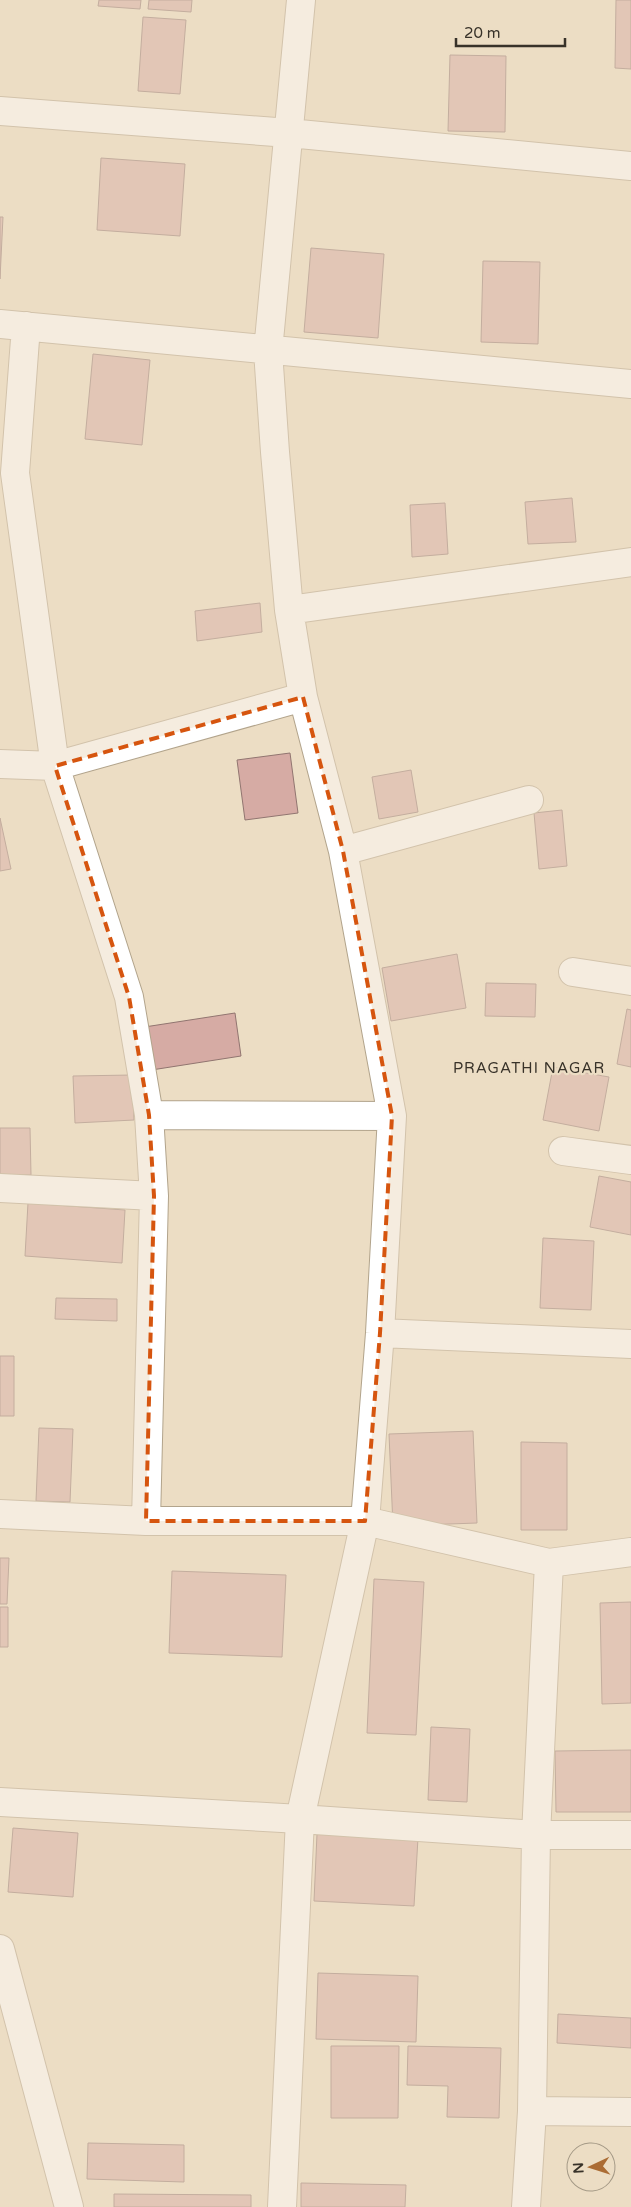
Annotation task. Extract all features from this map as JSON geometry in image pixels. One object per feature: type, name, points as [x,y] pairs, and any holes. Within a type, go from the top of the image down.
[{"type":"street","points":[[282,2207],[300,1818],[365,1521],[380,1333],[392,1116],[343,851],[303,697],[289,610],[268,351],[301,0]]},
{"type":"street","points":[[0,112],[289,133],[631,166]]},
{"type":"street","points":[[146,1521],[154,1196],[149,1115],[129,998],[55,766],[15,473],[13,325],[268,351],[631,384]]},
{"type":"street","points":[[289,610],[631,562]]},
{"type":"street","points":[[0,764],[55,766],[303,697]]},
{"type":"street","points":[[343,851],[529,800]]},
{"type":"street","points":[[573,972],[631,980]]},
{"type":"street","points":[[149,1115],[392,1116]]},
{"type":"street","points":[[563,1151],[631,1160]]},
{"type":"street","points":[[0,1188],[154,1196]]},
{"type":"street","points":[[380,1333],[631,1344]]},
{"type":"street","points":[[0,1514],[146,1521],[365,1521],[549,1563],[631,1552]]},
{"type":"street","points":[[526,2207],[532,2111],[536,1835],[549,1563]]},
{"type":"street","points":[[0,1802],[300,1818],[536,1835],[631,1835]]},
{"type":"street","points":[[0,1949],[69,2207]]},
{"type":"street","points":[[532,2111],[631,2112]]},
{"type":"highlighted area","points":[[303,697],[343,851],[392,1116],[380,1333],[365,1521],[146,1521],[154,1196],[149,1115],[129,997],[55,766]]},
{"type":"building","points":[[99,0],[141,0],[140,9],[98,6]]},
{"type":"building","points":[[149,0],[192,0],[191,12],[148,9]]},
{"type":"building","points":[[616,0],[631,0],[631,69],[615,68]]},
{"type":"building","points":[[143,17],[186,20],[180,94],[138,91]]},
{"type":"building","points":[[450,55],[506,56],[505,132],[448,131]]},
{"type":"building","points":[[101,158],[185,164],[180,236],[97,230]]},
{"type":"building","points":[[0,217],[3,217],[0,279]]},
{"type":"building","points":[[311,248],[384,254],[378,338],[304,332]]},
{"type":"building","points":[[483,261],[540,262],[538,344],[481,342]]},
{"type":"building","points":[[93,354],[150,360],[142,445],[85,439]]},
{"type":"building","points":[[572,498],[576,542],[528,544],[525,502]]},
{"type":"building","points":[[445,503],[448,554],[412,557],[410,505]]},
{"type":"building","points":[[260,603],[262,632],[197,641],[195,611]]},
{"type":"building","points":[[290,753],[298,813],[245,820],[237,760]]},
{"type":"building","points":[[411,770],[418,812],[379,819],[372,777]]},
{"type":"building","points":[[562,810],[567,866],[539,869],[534,813]]},
{"type":"building","points":[[0,818],[11,869],[0,871]]},
{"type":"building","points":[[457,954],[466,1008],[391,1021],[382,968]]},
{"type":"building","points":[[486,983],[536,984],[535,1017],[485,1016]]},
{"type":"building","points":[[627,1009],[631,1010],[631,1067],[617,1064]]},
{"type":"building","points":[[235,1013],[241,1056],[145,1071],[138,1028]]},
{"type":"building","points":[[553,1067],[609,1077],[599,1131],[543,1120]]},
{"type":"building","points":[[132,1075],[134,1120],[75,1123],[73,1076]]},
{"type":"building","points":[[0,1128],[30,1128],[31,1175],[0,1175]]},
{"type":"building","points":[[599,1176],[631,1182],[631,1235],[590,1227]]},
{"type":"building","points":[[28,1203],[125,1210],[122,1263],[25,1256]]},
{"type":"building","points":[[543,1238],[594,1241],[591,1310],[540,1308]]},
{"type":"building","points":[[56,1298],[117,1299],[117,1321],[55,1319]]},
{"type":"building","points":[[0,1356],[14,1356],[14,1416],[0,1416]]},
{"type":"building","points":[[39,1428],[73,1429],[70,1502],[36,1501]]},
{"type":"building","points":[[473,1431],[477,1523],[393,1526],[389,1434]]},
{"type":"building","points":[[521,1442],[567,1443],[567,1530],[521,1530]]},
{"type":"building","points":[[0,1558],[9,1558],[7,1604],[0,1604]]},
{"type":"building","points":[[172,1571],[286,1575],[282,1657],[169,1653]]},
{"type":"building","points":[[374,1579],[424,1582],[416,1735],[367,1733]]},
{"type":"building","points":[[631,1602],[631,1703],[602,1704],[600,1603]]},
{"type":"building","points":[[0,1607],[8,1607],[8,1647],[0,1647]]},
{"type":"building","points":[[431,1727],[470,1729],[467,1802],[428,1800]]},
{"type":"building","points":[[631,1750],[631,1812],[556,1812],[555,1751]]},
{"type":"building","points":[[13,1828],[78,1833],[73,1897],[8,1892]]},
{"type":"building","points":[[317,1834],[418,1838],[414,1906],[314,1901]]},
{"type":"building","points":[[318,1973],[418,1976],[416,2042],[316,2039]]},
{"type":"building","points":[[558,2014],[631,2018],[631,2048],[557,2043]]},
{"type":"building","points":[[331,2046],[399,2046],[398,2118],[331,2118]]},
{"type":"building","points":[[408,2046],[501,2048],[499,2118],[447,2117],[448,2086],[407,2085]]},
{"type":"building","points":[[88,2143],[184,2145],[184,2182],[87,2179]]},
{"type":"building","points":[[301,2183],[406,2185],[405,2207],[301,2207]]},
{"type":"building","points":[[114,2194],[251,2195],[251,2207],[114,2207]]},
{"type":"district","name":"PRAGATHI NAGAR","points":[[529,1068]]}]
